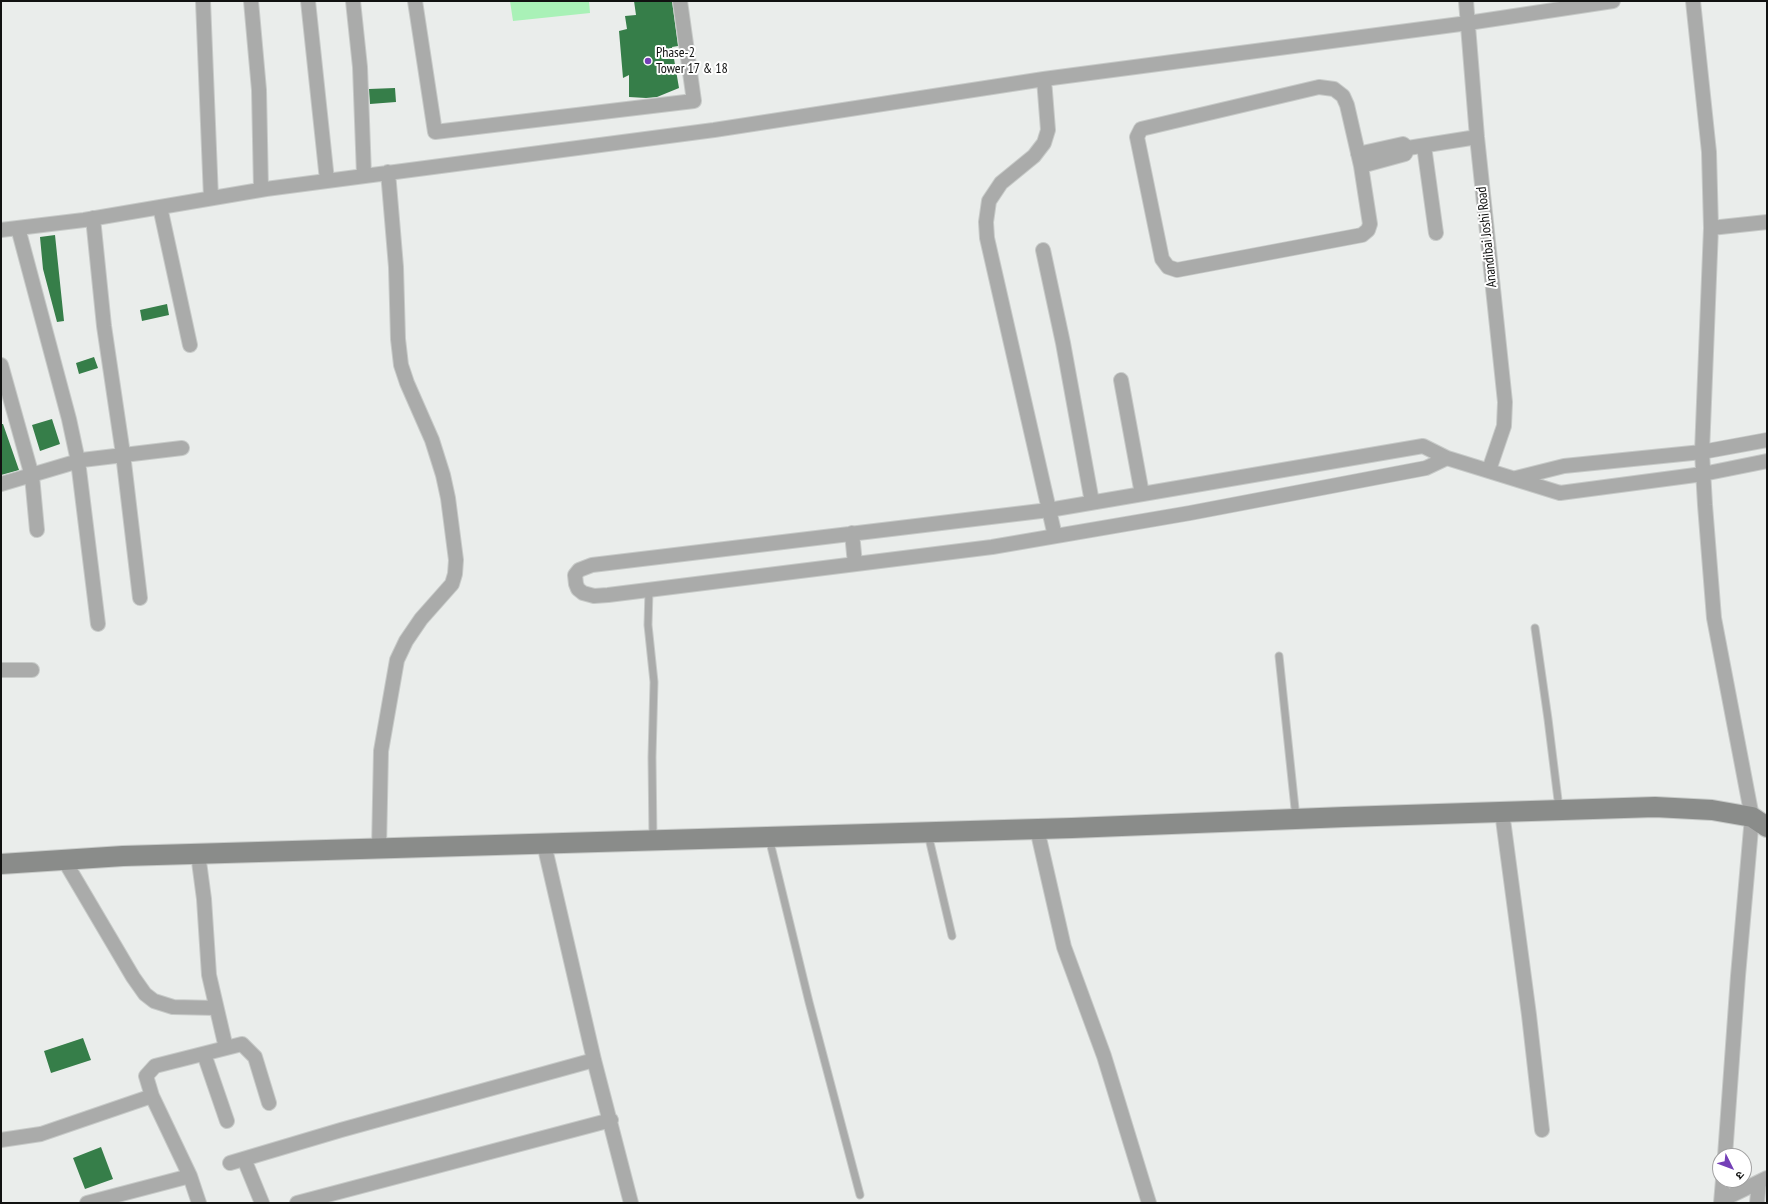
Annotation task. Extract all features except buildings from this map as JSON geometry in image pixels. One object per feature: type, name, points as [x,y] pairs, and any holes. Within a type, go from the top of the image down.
[{"type":"street","points":[[203,1],[211,198]]},
{"type":"street","points":[[251,1],[259,90],[262,190]]},
{"type":"street","points":[[308,1],[327,180]]},
{"type":"street","points":[[354,1],[360,67],[364,175]]},
{"type":"street","points":[[415,1],[435,132],[694,101],[680,1]]},
{"type":"street","name":"Anandibai Joshi Road","points":[[1466,1],[1477,137],[1506,402],[1504,426],[1489,470]]},
{"type":"street","points":[[1,230],[93,218],[327,180],[714,130],[1044,78],[1468,22],[1613,1]]},
{"type":"street","points":[[1693,1],[1709,152],[1711,228],[1702,452],[1714,618],[1760,822],[1738,976],[1726,1148]]},
{"type":"street","points":[[1044,78],[1048,130],[1044,143],[1034,156],[1001,183],[989,201],[986,222],[987,238],[1055,536]]},
{"type":"street","points":[[1319,87],[1334,89],[1343,96],[1347,105],[1360,160],[1370,224],[1368,230],[1362,235],[1177,270],[1168,267],[1162,258],[1137,137],[1141,129],[1319,87]]},
{"type":"street","points":[[1360,160],[1405,149],[1477,137]]},
{"type":"street","points":[[1424,146],[1436,233]]},
{"type":"street","points":[[379,849],[381,751],[397,660],[406,641],[422,619],[452,584],[455,574],[456,560],[448,498],[443,475],[432,440],[407,383],[402,365],[398,339],[396,267],[388,172]]},
{"type":"street","points":[[160,207],[190,344]]},
{"type":"street","points":[[93,218],[104,326],[123,454],[140,598]]},
{"type":"street","points":[[1711,228],[1767,222]]},
{"type":"street","points":[[18,228],[40,318],[69,420],[78,461],[98,624]]},
{"type":"street","points":[[1044,250],[1063,343],[1092,502]]},
{"type":"street","points":[[1,365],[32,476],[37,530]]},
{"type":"street","points":[[1121,380],[1142,494]]},
{"type":"street","points":[[1516,478],[1564,466],[1702,452],[1767,440]]},
{"type":"street","points":[[1447,458],[1426,468],[1190,513],[992,547],[594,596],[583,593],[578,589],[576,575],[579,570],[592,565],[1049,510],[1423,446],[1447,458],[1516,478],[1560,493],[1703,474],[1767,461]]},
{"type":"street","points":[[1,484],[32,476],[78,461],[123,454],[182,448]]},
{"type":"street","points":[[852,533],[855,564]]},
{"type":"street","points":[[1,670],[32,670]]},
{"type":"street","points":[[1,864],[124,856],[1037,829],[1655,807],[1712,810],[1760,822]]},
{"type":"street","points":[[1502,812],[1529,1015],[1542,1130]]},
{"type":"street","points":[[1037,829],[1064,948],[1104,1056],[1148,1203]]},
{"type":"street","points":[[544,844],[594,1060],[611,1120],[631,1203]]},
{"type":"street","points":[[198,854],[204,899],[209,975],[226,1048]]},
{"type":"street","points":[[64,860],[133,977],[145,994],[154,1001],[173,1007],[216,1008]]},
{"type":"street","points":[[199,1203],[190,1176],[152,1096],[146,1076],[155,1066],[242,1044],[249,1049],[255,1057],[269,1103]]},
{"type":"street","points":[[204,1054],[227,1121]]},
{"type":"street","points":[[230,1163],[341,1130],[594,1060]]},
{"type":"street","points":[[1,1140],[41,1134],[152,1096]]},
{"type":"street","points":[[297,1203],[611,1120]]},
{"type":"street","points":[[244,1159],[262,1203]]},
{"type":"street","points":[[87,1203],[190,1176]]},
{"type":"street","points":[[1721,1201],[1763,1180]]},
{"type":"street","points":[[1757,1203],[1763,1180]]},
{"type":"street","points":[[1721,1201],[1722,1188]]},
{"type":"lane","points":[[649,590],[648,625],[654,682],[652,758],[653,840]]},
{"type":"lane","points":[[1535,628],[1559,810]]},
{"type":"lane","points":[[1279,656],[1296,819]]},
{"type":"lane","points":[[928,832],[952,936]]},
{"type":"lane","points":[[768,836],[809,1002],[860,1195]]},
{"type":"green space","points":[[510,1],[589,1],[590,13],[513,21]]},
{"type":"place","name":"Phase-2 Tower 17 & 18","points":[[648,61]]}]
